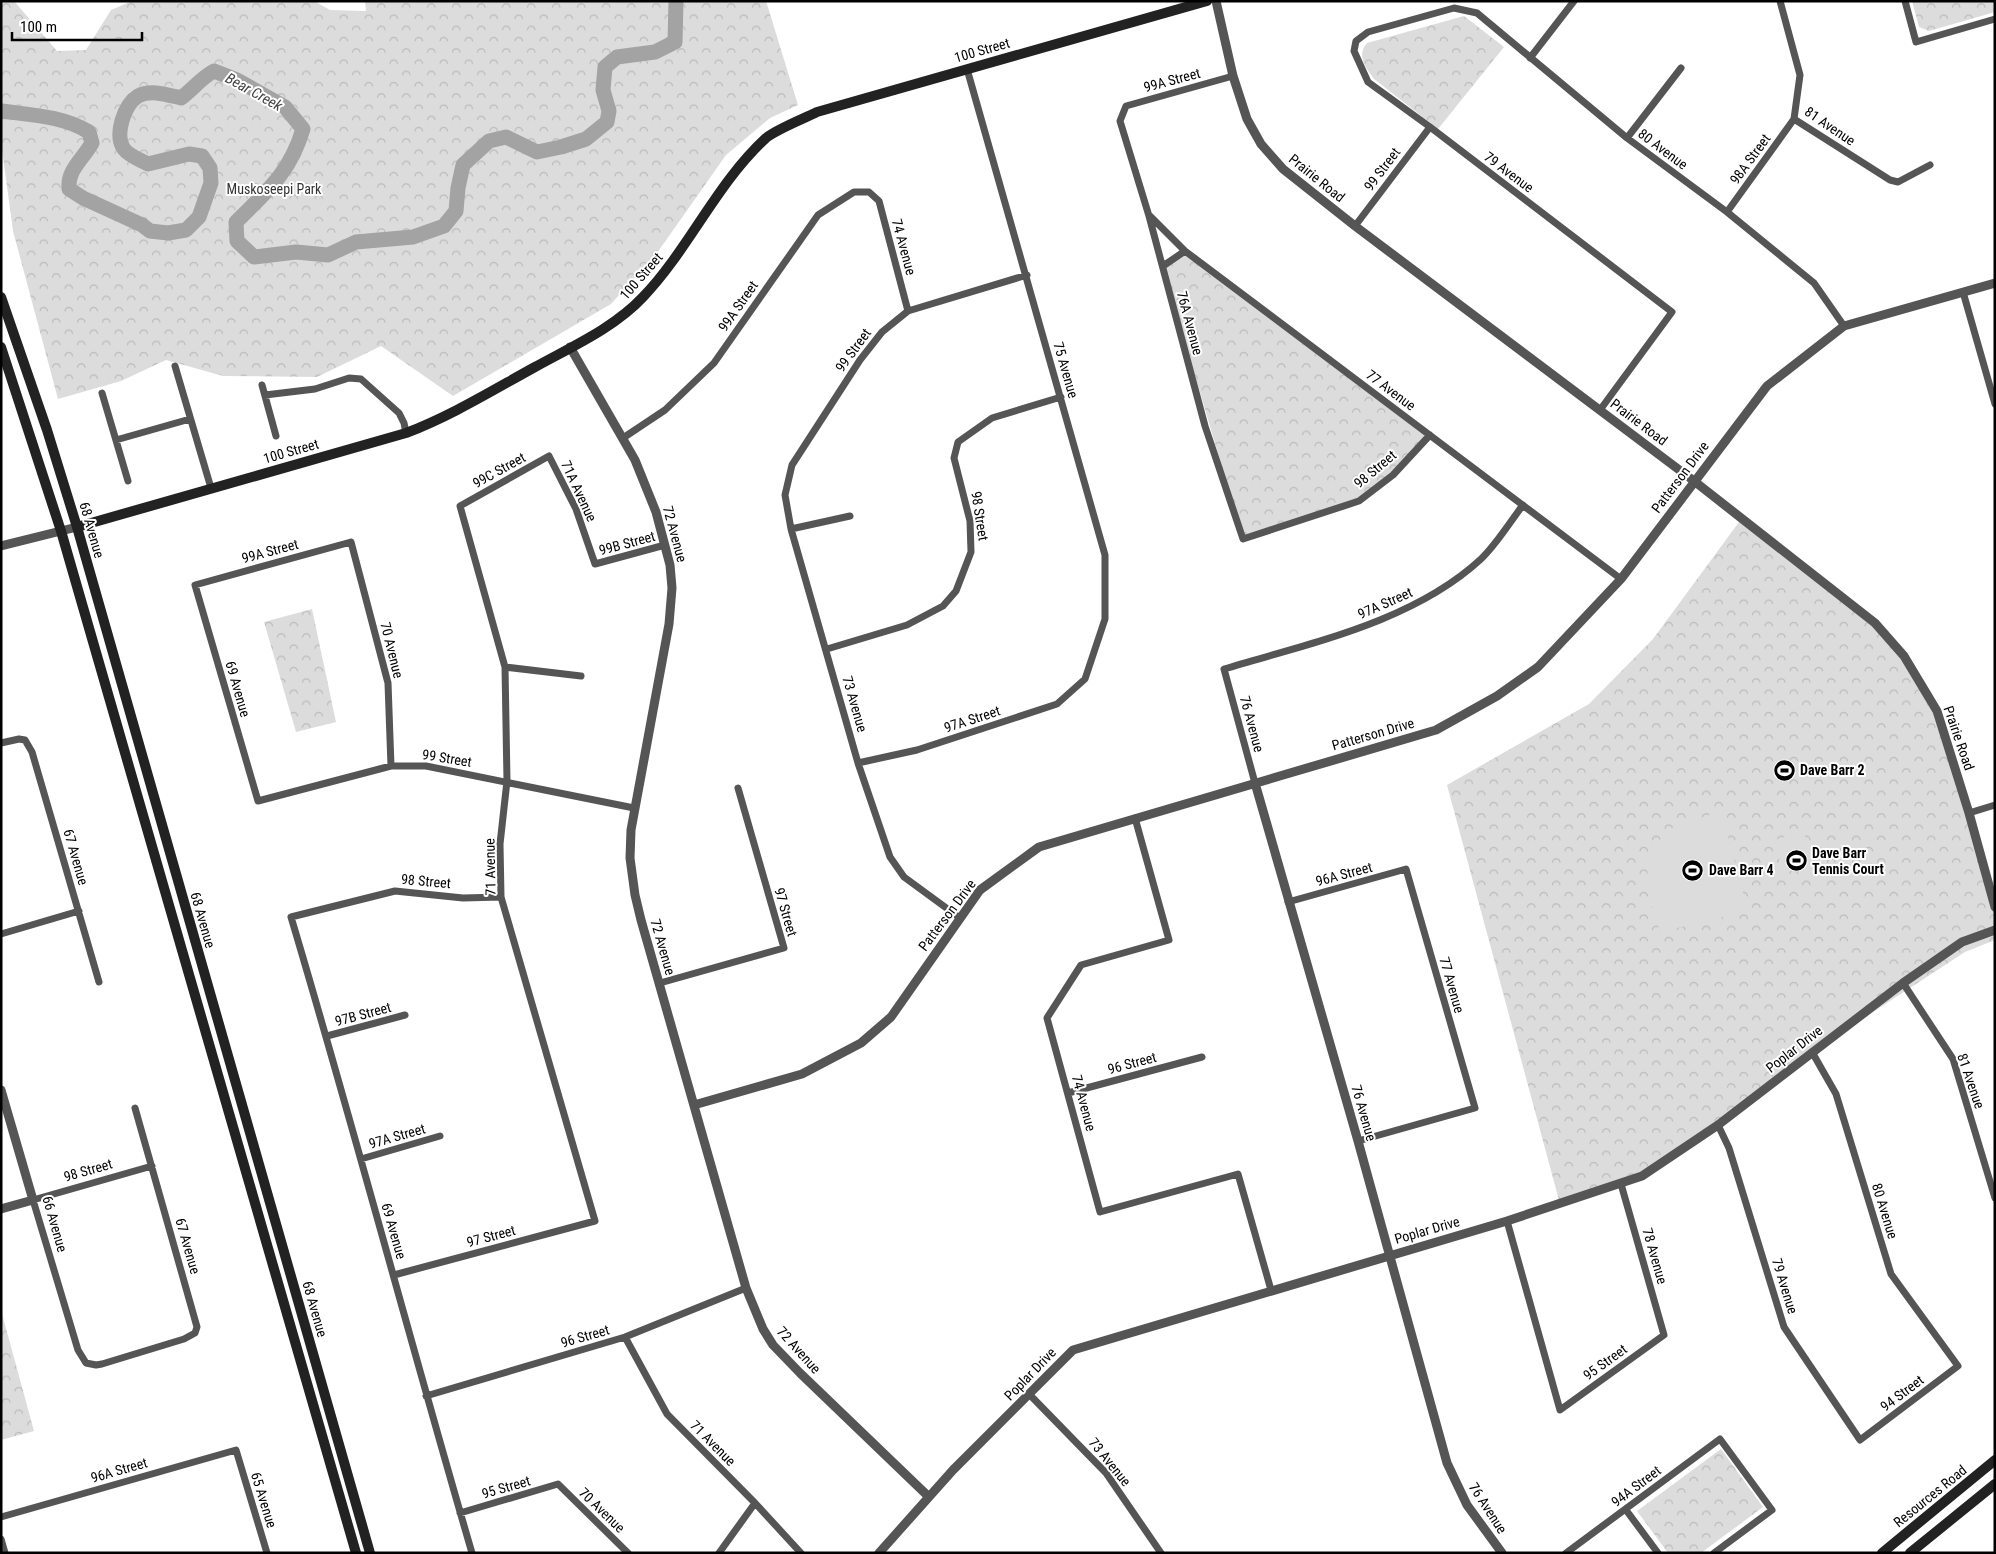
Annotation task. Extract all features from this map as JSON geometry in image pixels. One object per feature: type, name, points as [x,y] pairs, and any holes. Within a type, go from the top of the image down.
[{"type":"main road","name":"100 Street","points":[[76,527],[406,433],[441,419],[570,347],[610,324],[630,310],[642,298],[667,268],[730,177],[767,137],[817,112],[1207,1]]},
{"type":"main road","name":"68 Avenue","points":[[1,297],[47,430],[76,527],[370,1553]]},
{"type":"main road","name":"68 Avenue","points":[[1,348],[62,531],[356,1553]]},
{"type":"main road","name":"Resources Road","points":[[1882,1553],[1995,1460]]},
{"type":"main road","points":[[1910,1553],[1995,1484]]},
{"type":"street","name":"Prairie Road","points":[[1216,1],[1233,76],[1246,119],[1261,144],[1283,169],[1355,226],[1694,481],[1875,624],[1904,656],[1937,711],[1969,813],[1995,907]]},
{"type":"street","points":[[1530,58],[1574,1]]},
{"type":"street","name":"81 Avenue","points":[[1780,1],[1800,75],[1794,119],[1890,180],[1898,182],[1930,165]]},
{"type":"street","points":[[1905,1],[1916,42],[1995,19]]},
{"type":"street","name":"80 Avenue","points":[[1454,8],[1476,13],[1627,138],[1727,212],[1814,283],[1844,326]]},
{"type":"street","name":"79 Avenue","points":[[1454,8],[1368,32],[1356,41],[1354,51],[1368,82],[1430,127],[1672,312],[1600,410]]},
{"type":"street","name":"75 Avenue","points":[[967,68],[1105,555],[1105,618],[1085,679]]},
{"type":"street","points":[[1627,138],[1681,68]]},
{"type":"street","name":"99A Street","points":[[1123,113],[1126,106],[1233,76]]},
{"type":"street","name":"76A Avenue","points":[[1123,113],[1120,121],[1150,216],[1204,426],[1243,539]]},
{"type":"street","name":"98A Street","points":[[1727,212],[1794,119]]},
{"type":"street","name":"99 Street","points":[[1355,226],[1430,127]]},
{"type":"street","name":"99A Street","points":[[623,438],[664,410],[714,363],[818,215],[854,192],[869,192]]},
{"type":"street","name":"74 Avenue","points":[[869,192],[879,201],[908,311]]},
{"type":"street","name":"77 Avenue","points":[[1150,216],[1185,251],[1621,579]]},
{"type":"street","points":[[1163,266],[1185,251]]},
{"type":"street","name":"99 Street","points":[[792,465],[860,360],[882,332],[908,311],[1027,275]]},
{"type":"street","name":"Patterson Drive","points":[[694,1105],[802,1074],[861,1043],[891,1017],[980,890],[1038,847],[1436,730],[1498,696],[1538,667],[1621,579],[1766,386],[1844,326],[1995,283]]},
{"type":"street","points":[[1963,292],[1995,404]]},
{"type":"street","name":"72 Avenue","points":[[570,347],[623,438],[644,482],[656,512],[670,565],[672,608],[634,808],[630,858],[641,920],[746,1288],[763,1329],[773,1345],[929,1497]]},
{"type":"street","points":[[175,366],[211,488]]},
{"type":"street","points":[[265,396],[315,389],[349,378],[361,379],[399,413],[406,433]]},
{"type":"street","points":[[262,385],[276,436]]},
{"type":"street","points":[[102,393],[128,481]]},
{"type":"street","name":"98 Street","points":[[827,649],[908,625],[944,606],[956,591],[971,552],[970,521],[954,458],[958,442],[992,418],[1061,397]]},
{"type":"street","points":[[116,440],[190,419]]},
{"type":"street","name":"98 Street","points":[[1243,539],[1358,501],[1392,475],[1430,435]]},
{"type":"street","name":"99C Street","points":[[460,506],[549,456]]},
{"type":"street","name":"71A Avenue","points":[[549,456],[576,508],[595,564]]},
{"type":"street","name":"73 Avenue","points":[[792,465],[785,495],[792,528],[858,763],[890,858],[904,877],[960,918]]},
{"type":"street","name":"97A Street","points":[[1224,669],[1367,626],[1435,594],[1481,559],[1523,505]]},
{"type":"street","name":"71 Avenue","points":[[460,506],[506,668],[507,781],[500,844],[502,897],[595,1221]]},
{"type":"street","points":[[792,528],[850,516]]},
{"type":"street","name":"100 Street","points":[[1,546],[76,527]]},
{"type":"street","name":"99A Street","points":[[195,585],[351,542]]},
{"type":"street","name":"70 Avenue","points":[[351,542],[388,683],[391,766]]},
{"type":"street","name":"99B Street","points":[[595,564],[665,545]]},
{"type":"street","name":"69 Avenue","points":[[195,585],[258,801]]},
{"type":"street","points":[[506,668],[581,676]]},
{"type":"street","name":"76 Avenue","points":[[1224,669],[1447,1463],[1467,1506],[1502,1553]]},
{"type":"street","name":"97A Street","points":[[858,763],[917,750],[1057,704],[1085,679]]},
{"type":"street","name":"67 Avenue","points":[[1,743],[20,739],[25,740],[32,752],[99,982]]},
{"type":"street","name":"99 Street","points":[[258,801],[391,766],[426,766],[634,808]]},
{"type":"street","name":"97 Street","points":[[660,982],[784,948],[738,788]]},
{"type":"street","points":[[1969,813],[1995,805]]},
{"type":"street","name":"74 Avenue","points":[[1135,818],[1169,940],[1081,965],[1047,1018],[1100,1212],[1238,1174],[1271,1290]]},
{"type":"street","name":"77 Avenue","points":[[1358,1141],[1475,1108],[1406,870]]},
{"type":"street","name":"96A Street","points":[[1288,902],[1406,870]]},
{"type":"street","name":"98 Street","points":[[291,917],[395,891],[463,898],[502,897]]},
{"type":"street","points":[[1,934],[79,911]]},
{"type":"street","name":"69 Avenue","points":[[291,917],[327,1036],[426,1396],[472,1553]]},
{"type":"street","name":"Poplar Drive","points":[[879,1553],[953,1470],[1073,1350],[1506,1222],[1642,1176],[1718,1125],[1903,983],[1962,942],[1995,930]]},
{"type":"street","name":"81 Avenue","points":[[1903,983],[1952,1059],[1995,1198]]},
{"type":"street","name":"97B Street","points":[[327,1036],[405,1015]]},
{"type":"street","name":"80 Avenue","points":[[1812,1052],[1836,1094],[1892,1274],[1958,1366]]},
{"type":"street","name":"96 Street","points":[[1068,1093],[1202,1057]]},
{"type":"street","name":"66 Avenue","points":[[1,1090],[78,1350],[86,1363]]},
{"type":"street","name":"67 Avenue","points":[[86,1363],[102,1364],[184,1339],[195,1333],[196,1320],[135,1108]]},
{"type":"street","name":"79 Avenue","points":[[1718,1125],[1729,1148],[1784,1327],[1860,1440]]},
{"type":"street","name":"97A Street","points":[[361,1159],[440,1136]]},
{"type":"street","name":"98 Street","points":[[1,1209],[152,1166]]},
{"type":"street","name":"78 Avenue","points":[[1621,1184],[1664,1335]]},
{"type":"street","name":"97 Street","points":[[394,1276],[595,1221]]},
{"type":"street","name":"95 Street","points":[[1506,1222],[1560,1410],[1664,1335]]},
{"type":"street","name":"96 Street","points":[[426,1396],[625,1337],[746,1288]]},
{"type":"street","name":"71 Avenue","points":[[625,1337],[667,1414],[755,1503],[801,1553]]},
{"type":"street","name":"94 Street","points":[[1860,1440],[1958,1366]]},
{"type":"street","name":"73 Avenue","points":[[1030,1395],[1106,1473],[1161,1553]]},
{"type":"street","name":"94A Street","points":[[1566,1553],[1720,1439],[1772,1510],[1714,1553]]},
{"type":"street","name":"96A Street","points":[[4,1516],[236,1450],[237,1454]]},
{"type":"street","name":"65 Avenue","points":[[237,1454],[267,1553]]},
{"type":"street","name":"70 Avenue","points":[[558,1484],[628,1553]]},
{"type":"street","name":"95 Street","points":[[460,1513],[558,1484]]},
{"type":"street","points":[[719,1553],[755,1503]]},
{"type":"street","points":[[1626,1510],[1658,1553]]},
{"type":"street","points":[[1,1539],[5,1553]]},
{"type":"green space","name":"Muskoseepi Park","points":[[1,1],[14,1],[57,51],[86,50],[111,10],[132,1],[314,1],[330,10],[366,11],[365,1],[766,1],[798,105],[770,118],[726,155],[657,253],[611,304],[453,396],[381,346],[317,377],[223,376],[166,360],[121,381],[58,399],[13,231],[1,142]]},
{"type":"green space","points":[[1912,1],[1995,1],[1995,12],[1929,31],[1919,27]]},
{"type":"green space","points":[[1464,16],[1504,47],[1438,129],[1374,79],[1363,62],[1362,53],[1367,43]]},
{"type":"green space","points":[[1185,251],[1430,435],[1393,475],[1359,501],[1243,539],[1163,266]]},
{"type":"green space","points":[[1742,518],[1877,625],[1910,668],[1951,741],[1973,816],[1995,904],[1995,940],[1965,952],[1812,1052],[1642,1176],[1560,1204],[1447,785],[1589,704],[1653,639]]},
{"type":"green space","points":[[312,609],[336,722],[296,732],[264,622]]},
{"type":"green space","name":"Dave Barr 4","points":[[1721,811],[1747,907],[1744,912],[1660,932],[1646,886],[1650,853],[1667,830]]},
{"type":"green space","name":"Dave Barr Tennis Court","points":[[1804,832],[1807,846],[1778,854],[1774,840]]},
{"type":"green space","name":"Dave Barr Tennis Court","points":[[1809,850],[1813,864],[1783,872],[1779,858]]},
{"type":"green space","points":[[1,1310],[34,1431],[1,1440]]},
{"type":"green space","points":[[1721,1449],[1763,1507],[1701,1553],[1668,1553],[1637,1511]]},
{"type":"waterway","name":"Bear Creek","points":[[1,111],[58,119],[89,132],[92,143],[73,170],[70,176],[69,189],[83,198],[142,225],[150,231],[168,233],[186,230],[199,217],[211,183],[210,168],[202,156],[189,154],[148,164],[132,156],[124,149],[120,136],[120,128],[128,106],[138,96],[148,93],[160,93],[181,98],[214,71],[237,80],[285,107],[303,129],[298,144],[284,170],[267,191],[236,222],[237,241],[254,257],[296,252],[328,255],[356,242],[413,237],[444,226],[456,211],[463,165],[489,141],[506,137],[537,152],[586,139],[607,122],[609,111],[603,90],[605,67],[617,57],[655,52],[675,42],[676,1]]},
{"type":"place","name":"Dave Barr 2","points":[[1784,770]]},
{"type":"place","name":"Dave Barr Tennis Court","points":[[1796,861]]},
{"type":"place","name":"Dave Barr 4","points":[[1693,870]]}]
